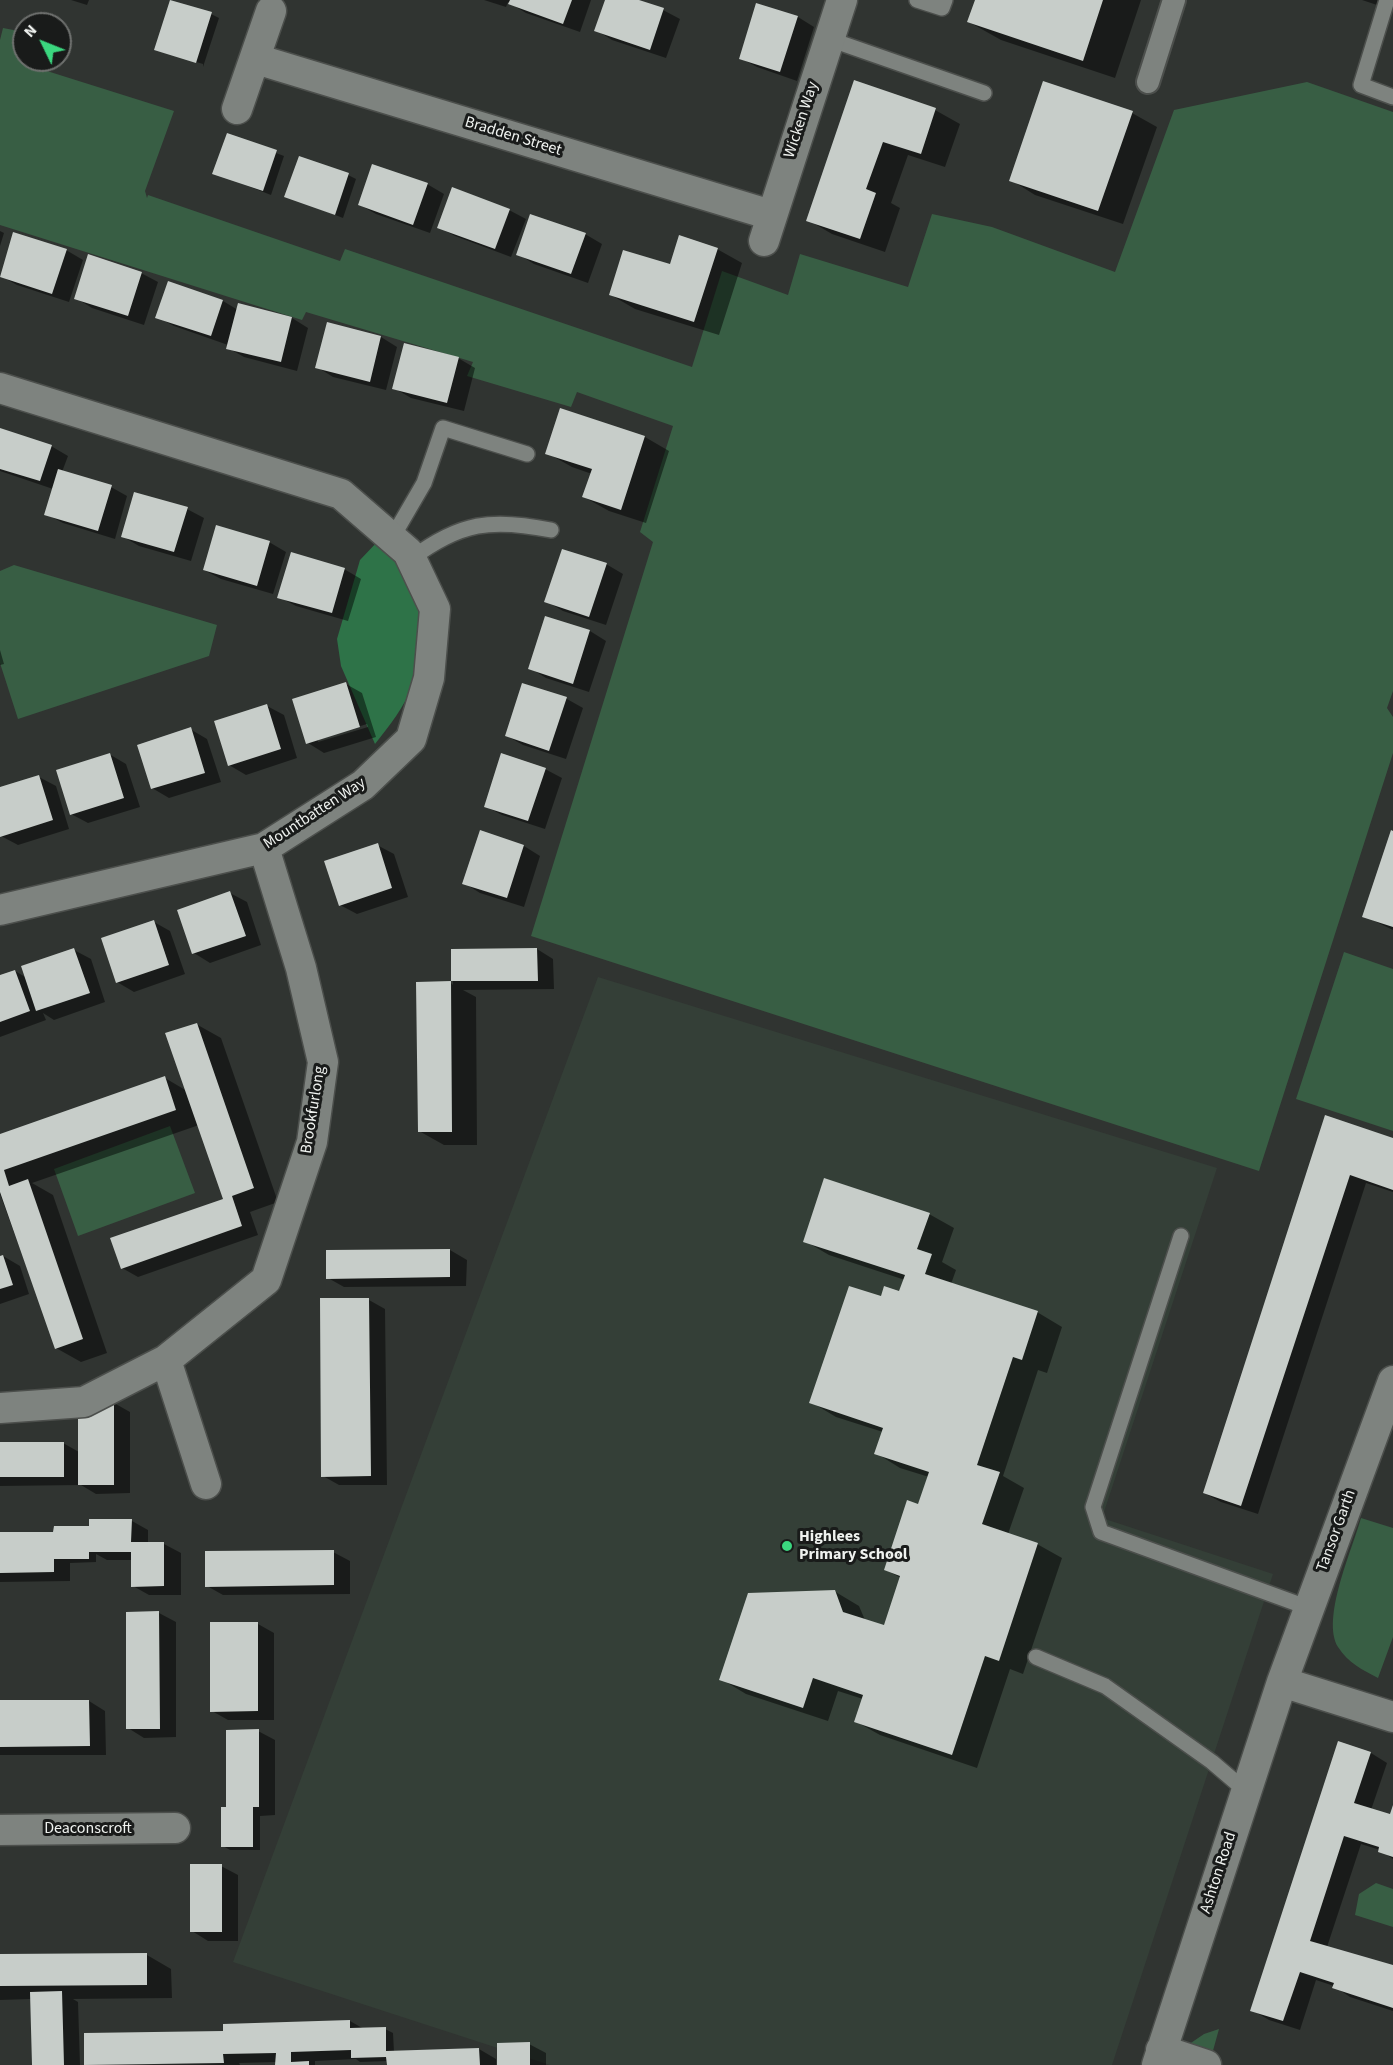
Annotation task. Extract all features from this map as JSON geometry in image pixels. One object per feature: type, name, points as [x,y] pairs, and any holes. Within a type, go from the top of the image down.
[{"type":"street","name":"Wicken Way","points":[[767,228],[842,0]]},
{"type":"street","points":[[1148,82],[1174,0]]},
{"type":"street","points":[[237,109],[256,59],[270,11]]},
{"type":"street","name":"Bradden Street","points":[[256,59],[767,228]]},
{"type":"street","name":"Mountbatten Way","points":[[0,388],[341,494],[402,548],[435,609],[429,678],[411,739],[363,785],[264,848],[0,910]]},
{"type":"street","name":"Brookfurlong","points":[[0,1408],[84,1402],[166,1360],[267,1280],[312,1142],[323,1062],[301,968],[264,848]]},
{"type":"street","points":[[166,1360],[206,1484]]},
{"type":"street","name":"Tansor Garth","points":[[1282,1682],[1393,1381]]},
{"type":"street","points":[[1282,1682],[1393,1718]]},
{"type":"street","name":"Ashton Road","points":[[1159,2057],[1282,1682]]},
{"type":"street","name":"Deaconscroft","points":[[0,1830],[175,1828]]},
{"type":"street","points":[[1159,2057],[1206,2065]]},
{"type":"lane","points":[[917,0],[942,8],[945,0]]},
{"type":"lane","points":[[1387,0],[1361,85],[1393,97]]},
{"type":"lane","points":[[829,39],[984,93]]},
{"type":"lane","points":[[402,548],[444,428],[527,454]]},
{"type":"lane","points":[[402,548],[437,540],[477,525],[514,522],[551,530]]},
{"type":"lane","points":[[1181,1236],[1093,1507],[1101,1532],[1309,1608]]},
{"type":"lane","points":[[1036,1657],[1105,1686],[1212,1762],[1246,1791]]},
{"type":"shaded area","name":"Highlees Primary School","points":[[598,977],[1217,1168],[1102,1518],[1273,1574],[1112,2065],[550,2065],[233,1962]]},
{"type":"green space","points":[[3,28],[12,30],[12,72],[50,72],[174,111],[145,191],[147,198],[148,195],[340,261],[345,249],[692,367],[722,271],[788,295],[800,254],[908,287],[932,214],[992,227],[1115,272],[1174,110],[1307,82],[1393,112],[1393,691],[1387,708],[1393,717],[1393,753],[1259,1171],[531,936],[653,542],[640,532],[673,426],[577,392],[571,407],[467,376],[473,362],[306,312],[302,320],[0,225],[0,40]]},
{"type":"green space","points":[[379,540],[393,551],[409,573],[419,604],[421,637],[416,669],[409,693],[396,716],[375,744],[341,666],[337,639],[360,560]]},
{"type":"green space","points":[[14,565],[217,625],[209,656],[18,719],[0,663],[0,571]]},
{"type":"green space","points":[[1344,952],[1393,969],[1393,1131],[1296,1099]]},
{"type":"green space","points":[[170,1126],[195,1193],[78,1236],[54,1169]]},
{"type":"green space","points":[[1361,1518],[1393,1528],[1393,1637],[1378,1678],[1356,1666],[1346,1657],[1338,1647],[1334,1635],[1335,1602]]},
{"type":"green space","points":[[1376,1883],[1393,1889],[1393,1927],[1355,1915],[1359,1894]]},
{"type":"green space","points":[[1219,2029],[1209,2065],[1185,2047],[1204,2034]]},
{"type":"building","points":[[170,0],[212,12],[196,63],[154,50]]},
{"type":"building","points":[[510,0],[572,0],[563,24],[508,4]]},
{"type":"building","points":[[605,0],[639,0],[664,8],[650,50],[594,31]]},
{"type":"building","points":[[975,0],[1103,0],[1083,61],[967,22]]},
{"type":"building","points":[[756,3],[798,16],[780,72],[739,59]]},
{"type":"building","points":[[854,80],[936,108],[921,154],[883,142],[866,189],[876,193],[860,239],[806,221]]},
{"type":"building","points":[[1043,81],[1133,111],[1098,211],[1009,181]]},
{"type":"building","points":[[227,133],[277,150],[263,191],[212,174]]},
{"type":"building","points":[[299,156],[349,173],[335,215],[284,197]]},
{"type":"building","points":[[372,164],[428,183],[413,225],[358,205]]},
{"type":"building","points":[[452,187],[510,209],[495,249],[437,228]]},
{"type":"building","points":[[530,214],[586,233],[571,274],[516,255]]},
{"type":"building","points":[[13,232],[67,249],[52,294],[0,277]]},
{"type":"building","points":[[679,235],[718,248],[694,322],[609,295],[623,250],[670,264]]},
{"type":"building","points":[[88,254],[142,272],[128,316],[74,299]]},
{"type":"building","points":[[168,281],[223,300],[211,336],[155,318]]},
{"type":"building","points":[[238,303],[292,317],[281,362],[226,349]]},
{"type":"building","points":[[327,322],[381,336],[370,382],[315,368]]},
{"type":"building","points":[[404,343],[459,357],[447,403],[392,389]]},
{"type":"building","points":[[560,408],[645,436],[621,510],[582,497],[592,469],[545,454]]},
{"type":"building","points":[[0,428],[52,445],[40,481],[0,469]]},
{"type":"building","points":[[58,469],[112,485],[98,531],[44,515]]},
{"type":"building","points":[[134,492],[188,507],[174,552],[121,537]]},
{"type":"building","points":[[216,525],[270,541],[257,586],[203,570]]},
{"type":"building","points":[[562,549],[607,563],[589,617],[544,602]]},
{"type":"building","points":[[291,552],[345,568],[332,613],[277,598]]},
{"type":"building","points":[[545,616],[590,630],[573,684],[528,669]]},
{"type":"building","points":[[346,682],[360,727],[306,744],[292,699]]},
{"type":"building","points":[[522,683],[567,697],[549,751],[505,736]]},
{"type":"building","points":[[267,704],[281,749],[228,766],[214,721]]},
{"type":"building","points":[[191,727],[205,773],[151,789],[137,745]]},
{"type":"building","points":[[110,753],[124,798],[70,815],[56,770]]},
{"type":"building","points":[[501,753],[546,768],[528,821],[484,807]]},
{"type":"building","points":[[39,775],[53,820],[0,837],[0,787]]},
{"type":"building","points":[[480,830],[524,845],[507,898],[462,884]]},
{"type":"building","points":[[1391,830],[1393,831],[1393,927],[1362,917]]},
{"type":"building","points":[[378,843],[392,888],[339,906],[324,861]]},
{"type":"building","points":[[230,891],[246,936],[192,954],[177,910]]},
{"type":"building","points":[[154,920],[169,965],[116,983],[101,938]]},
{"type":"building","points":[[74,948],[90,993],[36,1011],[21,966]]},
{"type":"building","points":[[537,948],[538,981],[451,981],[451,949]]},
{"type":"building","points":[[15,970],[30,1011],[0,1022],[0,975]]},
{"type":"building","points":[[451,981],[452,1132],[418,1132],[416,982]]},
{"type":"building","points":[[197,1023],[254,1188],[232,1196],[242,1226],[121,1269],[110,1238],[223,1199],[165,1033]]},
{"type":"building","points":[[165,1076],[176,1110],[4,1170],[9,1186],[28,1179],[83,1339],[55,1349],[0,1192],[0,1134]]},
{"type":"building","points":[[1325,1115],[1393,1138],[1393,1190],[1350,1175],[1241,1506],[1203,1493]]},
{"type":"building","points":[[824,1178],[930,1213],[917,1249],[932,1254],[925,1274],[1038,1311],[1022,1360],[1013,1357],[977,1465],[1000,1472],[982,1524],[1038,1543],[999,1661],[985,1656],[952,1755],[854,1722],[863,1695],[813,1678],[803,1708],[719,1680],[748,1593],[835,1590],[843,1612],[884,1625],[900,1576],[884,1570],[907,1500],[918,1504],[929,1472],[874,1454],[883,1428],[809,1403],[849,1286],[881,1296],[884,1286],[899,1291],[905,1275],[803,1242]]},
{"type":"building","points":[[450,1249],[450,1277],[326,1279],[326,1250]]},
{"type":"building","points":[[3,1255],[13,1285],[0,1289],[0,1256]]},
{"type":"building","points":[[320,1298],[369,1298],[371,1476],[321,1477]]},
{"type":"building","points":[[78,1401],[114,1401],[114,1485],[78,1485]]},
{"type":"building","points":[[0,1442],[64,1442],[64,1477],[0,1477]]},
{"type":"building","points":[[89,1519],[132,1519],[131,1542],[164,1542],[164,1586],[131,1587],[131,1552],[89,1552],[89,1559],[54,1559],[54,1572],[0,1573],[0,1532],[53,1532],[54,1526],[89,1526]]},
{"type":"building","points":[[334,1550],[334,1585],[205,1587],[205,1551]]},
{"type":"building","points":[[159,1611],[160,1729],[126,1729],[126,1612]]},
{"type":"building","points":[[210,1622],[258,1622],[258,1711],[210,1712]]},
{"type":"building","points":[[0,1700],[89,1700],[90,1746],[0,1747]]},
{"type":"building","points":[[259,1729],[259,1807],[253,1807],[253,1847],[221,1847],[221,1807],[226,1807],[226,1730]]},
{"type":"building","points":[[1338,1741],[1371,1752],[1354,1803],[1390,1814],[1393,1805],[1393,1857],[1378,1852],[1379,1847],[1344,1836],[1310,1941],[1393,1965],[1393,2008],[1332,1988],[1334,1983],[1300,1972],[1283,2021],[1250,2011]]},
{"type":"building","points":[[190,1864],[222,1864],[222,1932],[190,1932]]},
{"type":"building","points":[[147,1953],[147,1985],[0,1986],[0,1954]]},
{"type":"building","points":[[62,1991],[64,2065],[32,2065],[30,1992]]},
{"type":"building","points":[[350,2020],[350,2028],[386,2027],[386,2051],[479,2048],[480,2065],[387,2065],[386,2057],[351,2058],[351,2050],[291,2052],[291,2062],[309,2061],[309,2065],[275,2065],[276,2053],[223,2054],[224,2063],[84,2065],[84,2033],[223,2031],[223,2024]]},
{"type":"building","points":[[530,2042],[530,2065],[497,2065],[497,2043]]},
{"type":"place","name":"Highlees Primary School","points":[[787,1546]]}]
